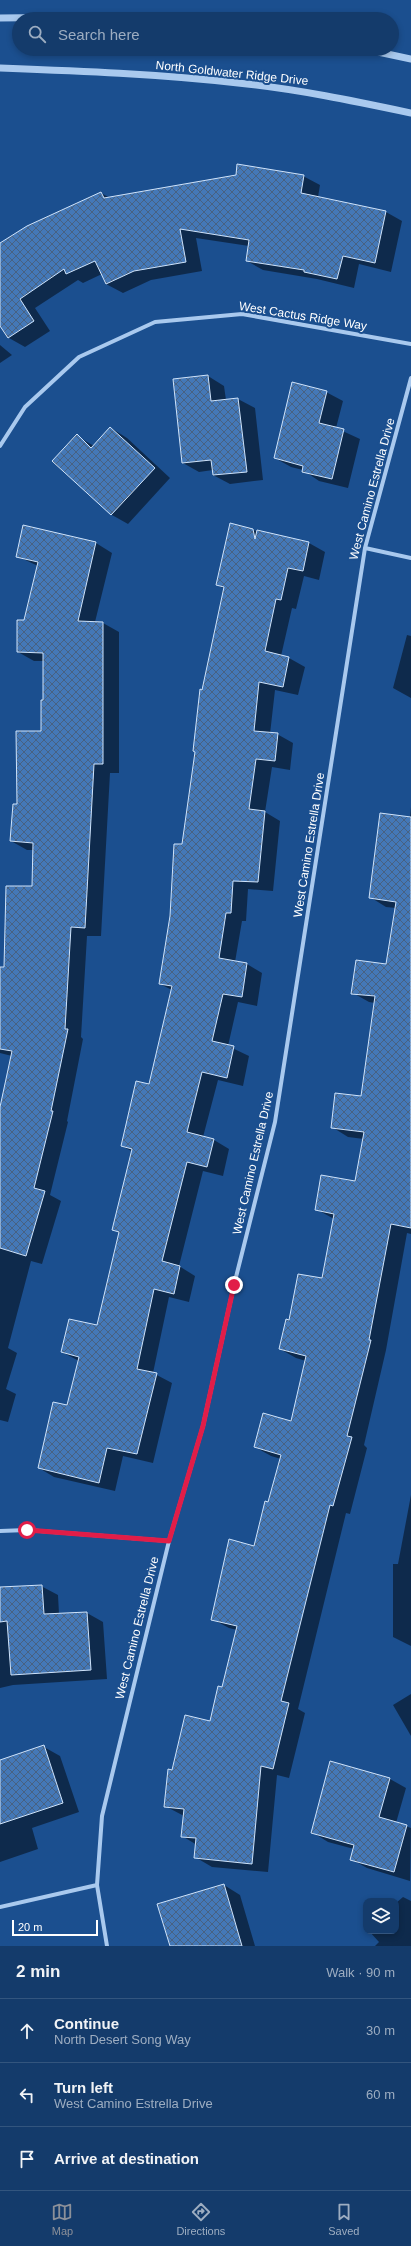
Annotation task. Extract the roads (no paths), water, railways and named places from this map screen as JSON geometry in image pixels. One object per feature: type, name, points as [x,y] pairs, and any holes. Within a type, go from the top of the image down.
[{"type":"street","points":[[0,18],[12,18]]},
{"type":"street","points":[[397,56],[411,59]]},
{"type":"street","name":"North Goldwater Ridge Drive","points":[[0,68],[129,73],[239,83],[322,95],[411,113]]},
{"type":"street","name":"West Cactus Ridge Way","points":[[0,446],[25,406],[79,358],[155,322],[242,314],[411,344]]},
{"type":"street","name":"West Camino Estrella Drive","points":[[107,1946],[97,1885],[102,1816],[169,1541],[203,1426],[234,1285],[275,1122],[365,548],[411,378]]},
{"type":"street","points":[[365,548],[411,558]]},
{"type":"street","points":[[0,1531],[27,1530],[169,1541]]},
{"type":"street","points":[[0,1907],[97,1885]]}]
